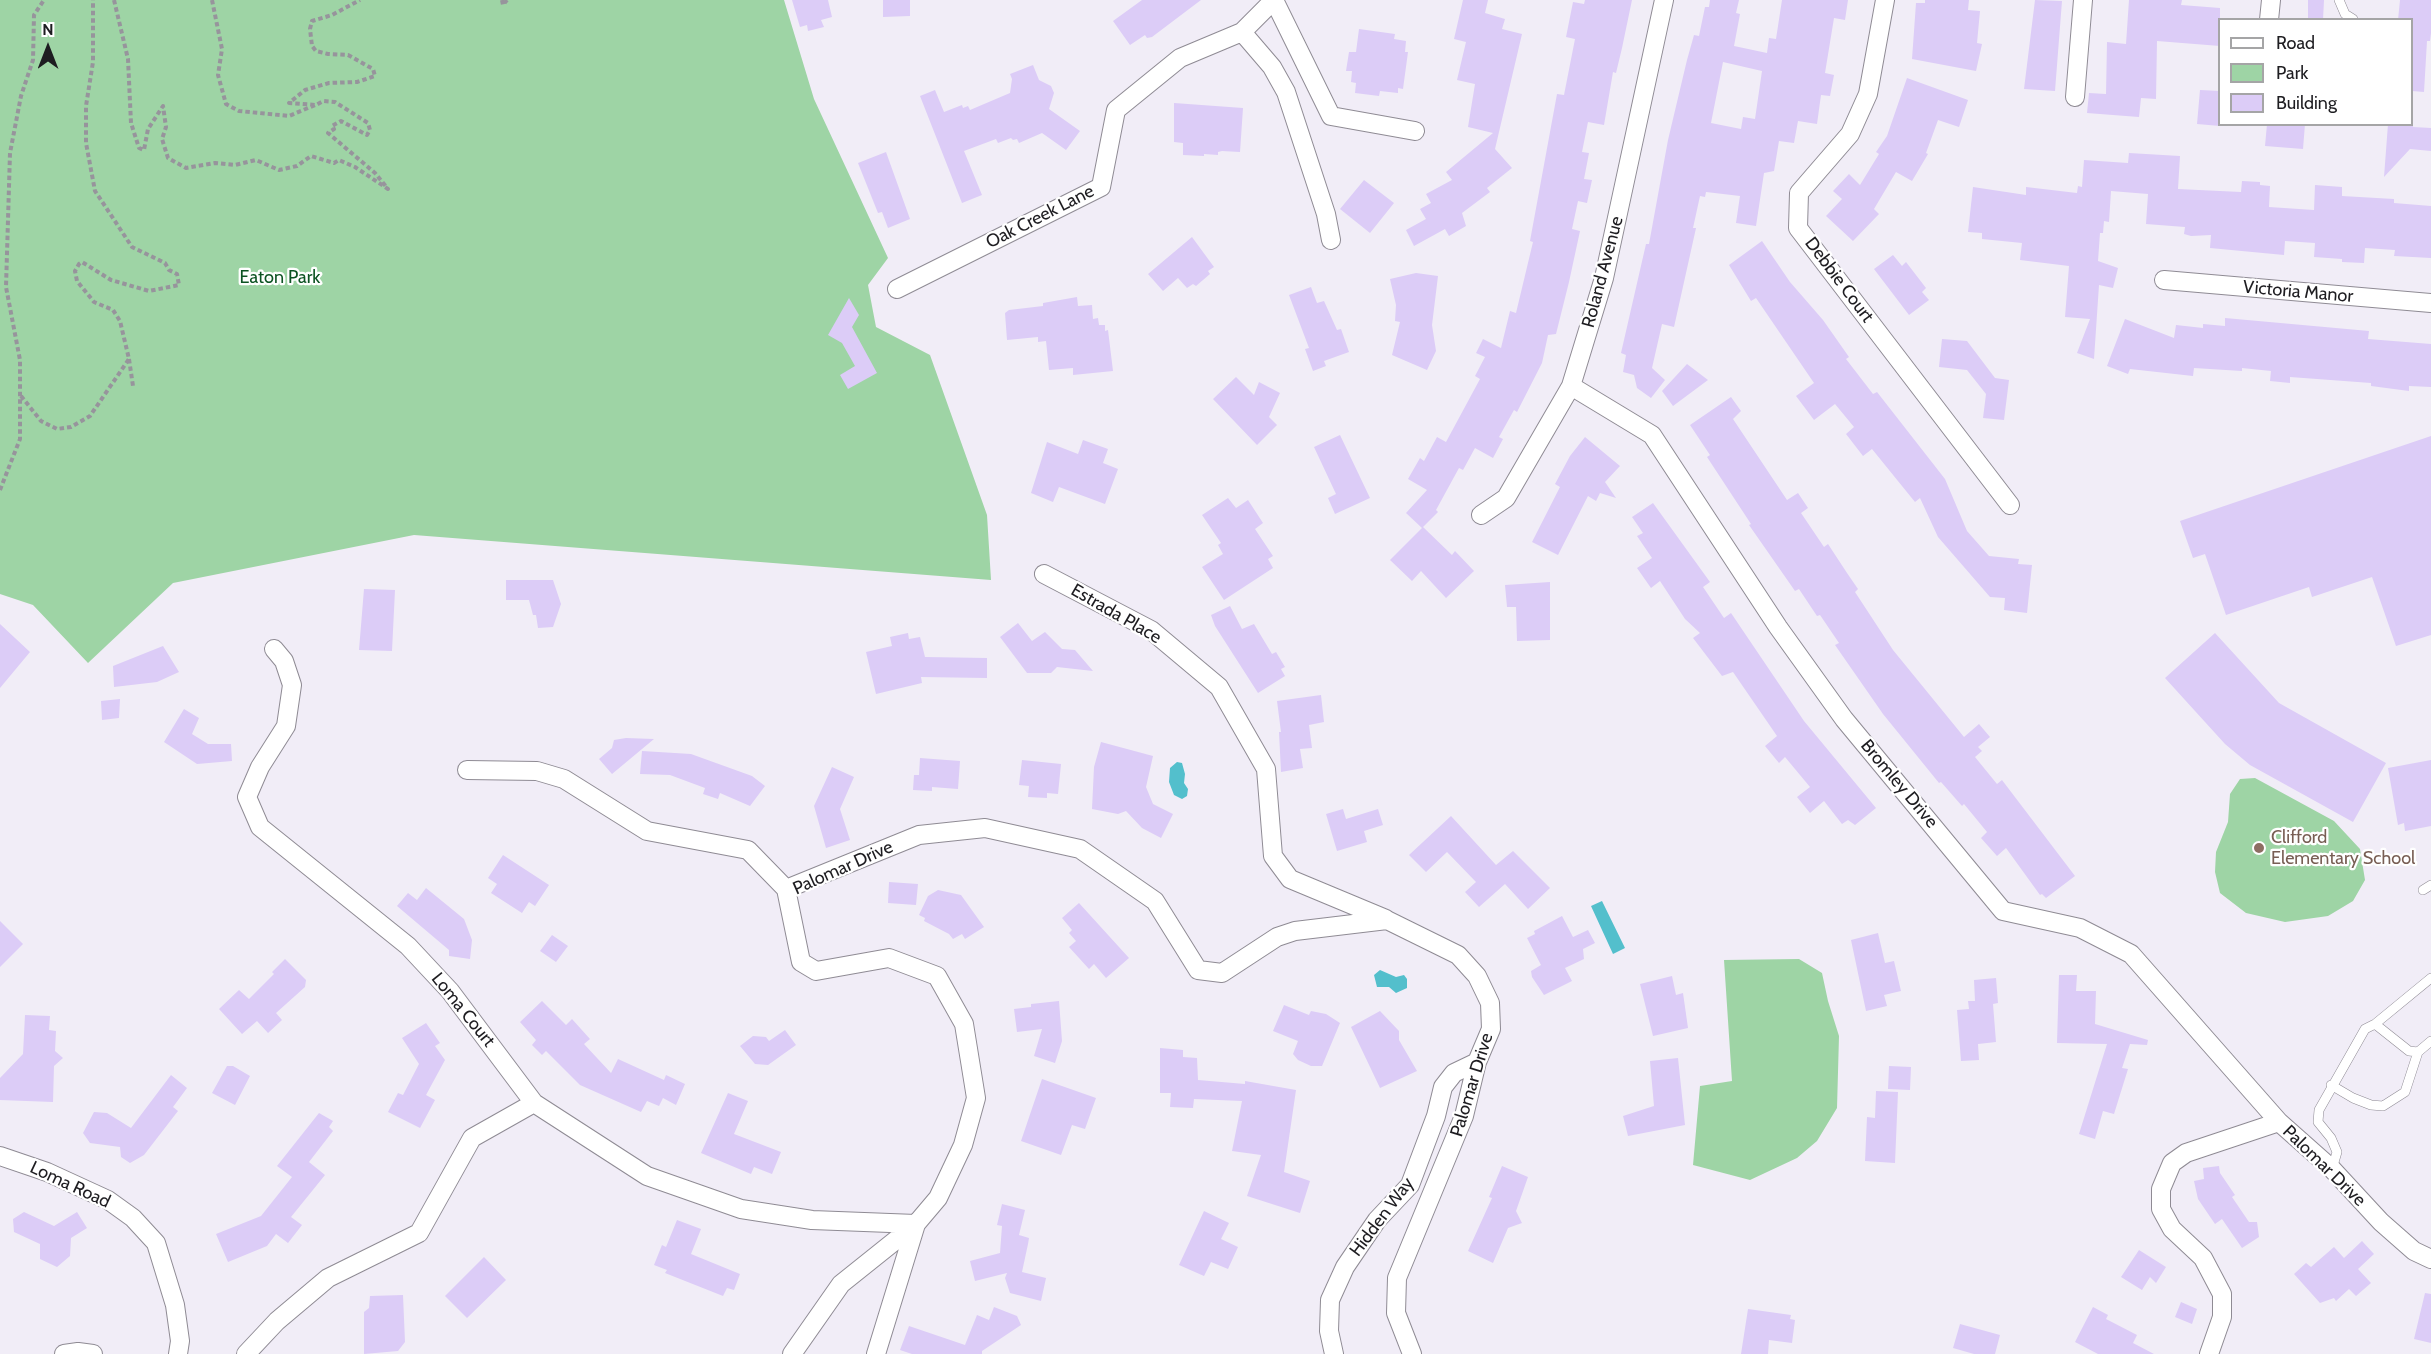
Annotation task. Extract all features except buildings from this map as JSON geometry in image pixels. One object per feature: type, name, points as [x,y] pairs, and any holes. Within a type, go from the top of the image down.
[{"type":"street","points":[[1274,0],[1331,116],[1415,131]]},
{"type":"street","name":"Oak Creek Lane","points":[[897,289],[1101,187],[1116,110],[1180,58],[1242,32],[1274,0]]},
{"type":"street","name":"Roland Avenue","points":[[1481,515],[1506,498],[1570,386],[1605,278],[1664,0]]},
{"type":"street","name":"Debbie Court","points":[[1885,0],[1868,94],[1850,134],[1799,193],[1798,228],[2010,505]]},
{"type":"street","points":[[2075,97],[2083,0]]},
{"type":"street","points":[[2269,18],[2271,0]]},
{"type":"street","points":[[1242,32],[1272,67],[1286,92],[1326,214],[1331,240]]},
{"type":"street","name":"Victoria Manor","points":[[2164,280],[2431,303]]},
{"type":"street","name":"Bromley Drive","points":[[1570,386],[1652,435],[1778,627],[1838,710],[2003,911],[2080,928],[2131,954],[2279,1122]]},
{"type":"street","name":"Estrada Place","points":[[1044,574],[1151,630],[1219,687],[1266,769],[1274,856],[1290,879],[1387,920]]},
{"type":"street","name":"Loma Court","points":[[274,649],[284,661],[292,685],[286,726],[260,767],[247,797],[260,827],[381,927],[408,946],[450,992],[534,1102]]},
{"type":"street","points":[[468,770],[537,771],[564,779],[647,831],[748,850],[786,889]]},
{"type":"street","name":"Palomar Drive","points":[[916,1224],[938,1198],[963,1145],[976,1098],[964,1024],[937,976],[889,958],[816,971],[801,962],[786,889],[919,835],[985,828],[1080,849],[1155,901],[1198,970],[1210,973],[1222,973],[1277,937],[1295,931],[1387,920],[1458,955],[1478,976],[1491,1003],[1491,1029],[1477,1062],[1464,1116],[1397,1278],[1396,1313],[1413,1354]]},
{"type":"street","name":"Hidden Way","points":[[1334,1354],[1329,1331],[1330,1300],[1345,1267],[1377,1220],[1410,1185],[1436,1116],[1443,1087],[1454,1073],[1477,1062]]},
{"type":"street","points":[[246,1354],[277,1321],[328,1278],[419,1233],[472,1138],[534,1102],[647,1176],[741,1209],[812,1220],[916,1224]]},
{"type":"street","name":"Palomar Drive","points":[[2209,1354],[2222,1317],[2222,1294],[2203,1258],[2172,1229],[2161,1209],[2161,1189],[2172,1163],[2186,1153],[2279,1122],[2332,1169],[2381,1222],[2414,1251],[2431,1259]]},
{"type":"street","name":"Loma Road","points":[[0,1156],[47,1172],[108,1200],[133,1218],[156,1243],[175,1305],[180,1341],[178,1354]]},
{"type":"street","points":[[792,1354],[841,1284],[916,1224]]},
{"type":"street","points":[[876,1354],[916,1224]]},
{"type":"street","points":[[64,1354],[78,1352],[93,1354]]},
{"type":"lane","points":[[2339,0],[2345,14],[2351,18]]},
{"type":"lane","points":[[2332,1169],[2337,1152],[2331,1138],[2318,1122],[2321,1102],[2365,1029],[2375,1024],[2431,978]]},
{"type":"lane","points":[[2375,1024],[2390,1039],[2409,1051],[2418,1052]]},
{"type":"lane","points":[[2331,1085],[2353,1098],[2371,1105],[2383,1106],[2405,1092],[2418,1052],[2431,1041]]},
{"type":"path","points":[[0,490],[20,439],[20,360],[6,287],[10,153],[21,96],[33,60],[34,15],[44,0]]},
{"type":"path","points":[[93,0],[93,62],[86,106],[86,143],[95,191],[132,247],[165,263],[169,270],[177,274],[179,285],[165,290],[149,291],[111,280],[82,262],[75,271],[77,281],[94,302],[113,310],[120,321],[133,386]]},
{"type":"path","points":[[114,0],[128,59],[131,123],[139,148],[144,150],[148,129],[163,106],[166,127],[162,139],[168,158],[186,168],[215,163],[235,165],[256,160],[279,170],[297,166],[311,156],[334,163],[339,160],[388,189],[375,173],[328,133],[334,129],[332,126],[341,121],[367,135],[370,130],[368,123],[341,104],[323,101],[289,116],[240,111],[226,104],[218,75],[222,49],[212,0]]},
{"type":"path","points":[[316,105],[290,103],[305,90],[329,82],[357,82],[375,75],[373,69],[348,55],[328,54],[313,47],[310,29],[315,20],[360,0]]},
{"type":"path","points":[[497,0],[502,2],[507,0]]},
{"type":"path","points":[[21,396],[40,421],[57,429],[71,427],[90,416],[129,359]]},
{"type":"green space","name":"Eaton Park","points":[[0,0],[784,0],[814,99],[888,258],[868,285],[876,327],[930,355],[987,515],[991,580],[414,535],[173,583],[88,663],[33,605],[0,594]]},
{"type":"green space","points":[[2255,778],[2334,821],[2360,849],[2365,880],[2353,901],[2328,916],[2285,922],[2246,913],[2220,893],[2215,872],[2216,852],[2228,822],[2230,794],[2240,779]]},
{"type":"green space","points":[[1799,959],[1822,973],[1839,1036],[1837,1108],[1817,1141],[1797,1158],[1750,1180],[1693,1165],[1700,1086],[1732,1081],[1724,960]]},
{"type":"water","points":[[1177,762],[1182,763],[1185,774],[1184,783],[1188,789],[1187,796],[1182,799],[1174,795],[1169,782],[1170,768]]},
{"type":"water","points":[[1602,901],[1625,948],[1613,954],[1591,906]]},
{"type":"water","points":[[1380,970],[1396,977],[1404,975],[1407,979],[1407,988],[1396,993],[1389,987],[1377,987],[1374,975]]},
{"type":"place","name":"Clifford Elementary School","points":[[2259,848]]}]
